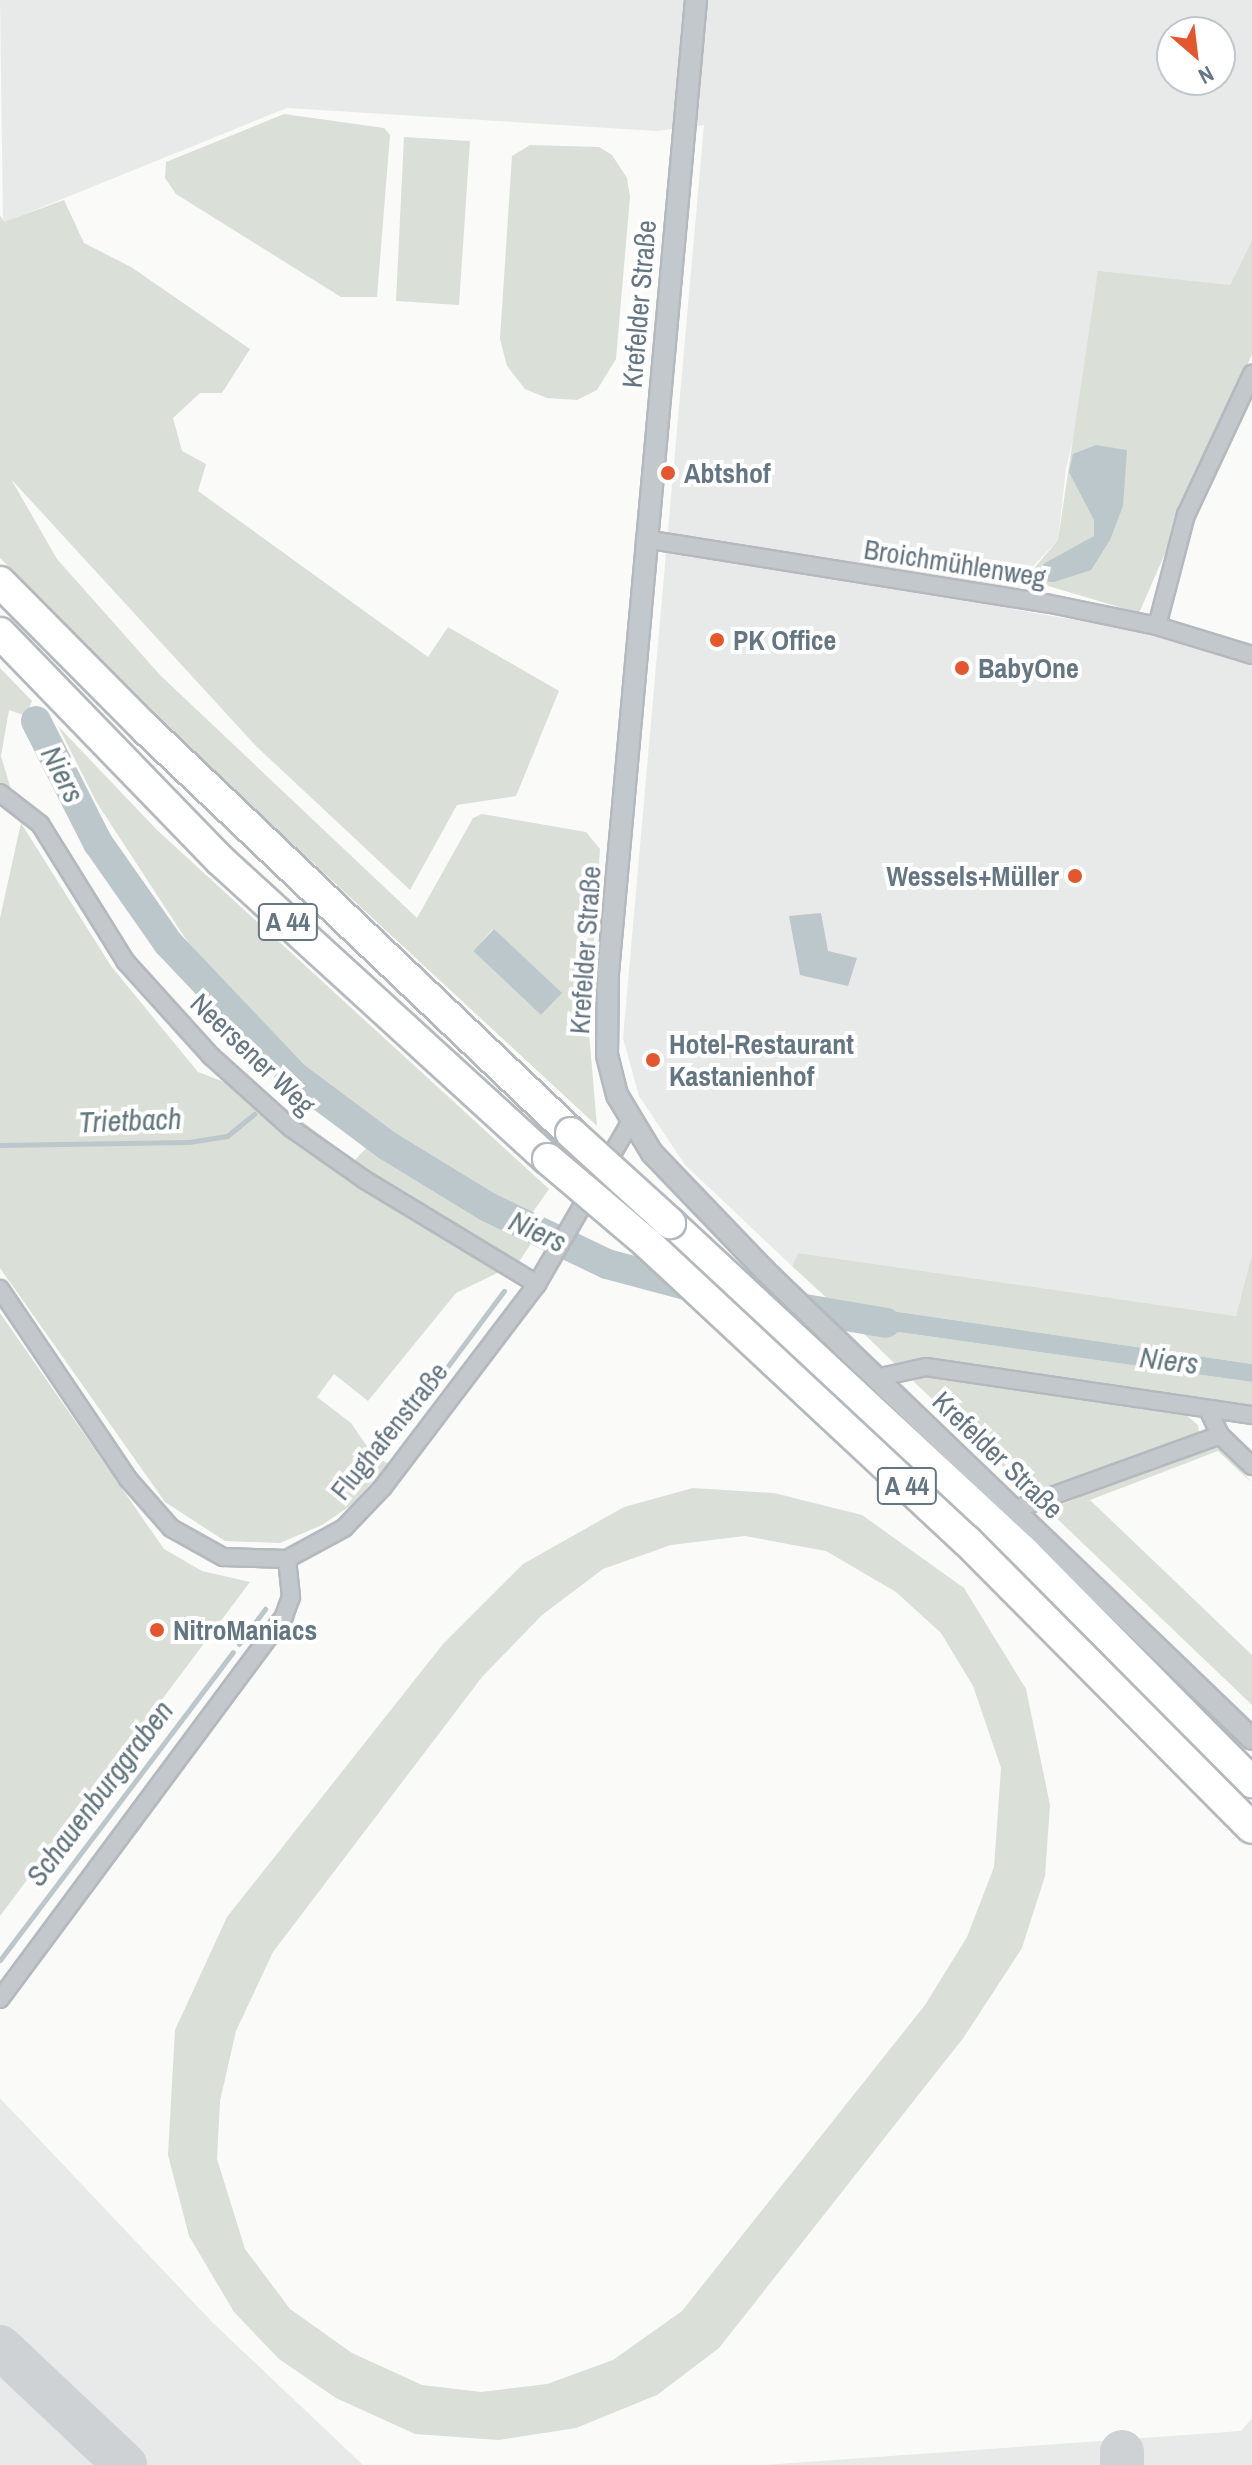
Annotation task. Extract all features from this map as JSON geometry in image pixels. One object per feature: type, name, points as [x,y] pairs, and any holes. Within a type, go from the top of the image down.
[{"type":"highway","name":"A 44","points":[[0,582],[146,729],[571,1133],[970,1500],[1252,1782]]},
{"type":"highway","name":"A 44","points":[[0,633],[220,860],[548,1159],[647,1243],[967,1541],[1252,1828]]},
{"type":"street","name":"Krefelder Straße","points":[[696,0],[645,539],[605,1016],[613,1082],[631,1121],[669,1173],[771,1278],[1016,1509],[1252,1739]]},
{"type":"street","points":[[1157,626],[1186,515],[1252,374]]},
{"type":"street","name":"Broichmühlenweg","points":[[645,539],[1046,603],[1157,626],[1252,655]]},
{"type":"street","name":"Neersener Weg","points":[[0,793],[40,824],[126,962],[211,1056],[291,1128],[365,1180],[537,1284]]},
{"type":"street","name":"Flughafenstraße","points":[[287,1559],[344,1528],[383,1487],[537,1284],[631,1121]]},
{"type":"street","points":[[0,1289],[128,1479],[171,1528],[223,1557],[287,1559],[291,1597],[284,1616],[0,1999]]},
{"type":"street","points":[[876,1378],[926,1367],[1252,1415]]},
{"type":"street","points":[[1208,1409],[1220,1435],[1252,1466]]},
{"type":"street","points":[[1016,1509],[1220,1435]]},
{"type":"shaded area","points":[[0,0],[1252,0],[1252,240],[1230,285],[1082,405],[1066,468],[1058,540],[1023,577],[1012,609],[1152,633],[1252,662],[1252,1254],[1236,1316],[798,1253],[792,1266],[685,1165],[639,1096],[623,1038],[704,125],[657,131],[287,108],[3,223]]},
{"type":"shaded area","points":[[284,114],[384,128],[390,135],[377,297],[341,297],[176,194],[165,178],[166,162]]},
{"type":"shaded area","points":[[404,137],[470,141],[459,305],[396,301]]},
{"type":"shaded area","points":[[530,145],[599,147],[612,155],[627,178],[630,197],[616,359],[597,390],[577,400],[547,398],[525,389],[507,366],[500,339],[512,156]]},
{"type":"shaded area","points":[[64,200],[84,243],[131,267],[250,349],[222,393],[200,393],[173,418],[182,451],[206,464],[198,491],[428,657],[448,627],[559,691],[516,796],[457,805],[410,890],[257,747],[11,479],[57,559],[160,675],[417,918],[473,818],[482,814],[586,832],[600,849],[588,1021],[597,1126],[202,760],[0,558],[0,215],[4,222]],"holes":[[[493,929],[561,993],[541,1015],[473,951]]]},
{"type":"shaded area","points":[[1252,240],[1252,354],[1139,613],[1025,579],[1058,540],[1098,271],[1230,285]]},
{"type":"shaded area","points":[[0,668],[32,701],[26,716],[9,710],[1,756],[21,823],[0,804]]},
{"type":"shaded area","points":[[58,726],[157,830],[549,1189],[528,1219],[481,1196],[393,1137],[309,1070],[246,1010],[191,947],[97,803]]},
{"type":"shaded area","points":[[21,823],[111,966],[198,1072],[240,1088],[255,1103],[273,1099],[354,1161],[370,1144],[537,1235],[518,1263],[456,1293],[368,1401],[334,1374],[317,1397],[351,1423],[373,1455],[389,1464],[350,1506],[322,1525],[280,1543],[225,1541],[165,1502],[0,1268],[0,918]]},
{"type":"shaded area","points":[[798,1253],[1236,1316],[1252,1254],[1252,1364],[831,1302],[792,1266]]},
{"type":"shaded area","points":[[0,1313],[164,1549],[202,1571],[250,1582],[0,1916]]},
{"type":"shaded area","points":[[856,1326],[1252,1382],[1252,1407],[927,1360],[894,1363]]},
{"type":"shaded area","points":[[919,1375],[950,1375],[1179,1409],[1198,1425],[1199,1432],[1035,1497],[911,1379]]},
{"type":"shaded area","points":[[1211,1444],[1223,1449],[1252,1483],[1218,1451],[1090,1500],[1252,1655],[1252,1705],[1048,1510]]},
{"type":"shaded area","points":[[693,1488],[774,1493],[862,1515],[964,1588],[1026,1689],[1050,1805],[1045,1876],[1022,1948],[964,2037],[719,2348],[657,2395],[576,2428],[499,2440],[415,2434],[336,2398],[279,2359],[234,2312],[189,2236],[168,2155],[175,2030],[227,1917],[443,1644],[523,1564],[624,1507]],"holes":[[[745,1536],[826,1551],[896,1592],[941,1633],[973,1686],[1001,1768],[994,1867],[967,1937],[925,2005],[682,2311],[613,2360],[547,2384],[481,2392],[422,2385],[352,2353],[290,2309],[245,2249],[217,2159],[220,2101],[236,2031],[273,1952],[482,1677],[542,1615],[603,1569],[671,1545]]]},
{"type":"shaded area","points":[[0,2098],[213,2323],[363,2465],[0,2465]]},
{"type":"shaded area","points":[[1252,2418],[1252,2465],[764,2465],[1241,2431]]},
{"type":"water","points":[[1096,445],[1127,450],[1123,506],[1110,540],[1091,570],[1054,582],[1039,581],[1037,570],[1045,563],[1094,536],[1094,520],[1069,472],[1073,454]]},
{"type":"water","points":[[821,913],[828,951],[857,958],[848,986],[800,975],[789,916]]},
{"type":"water","points":[[494,929],[562,993],[541,1015],[473,951]]},
{"type":"water","points":[[831,1302],[1252,1364],[1252,1382],[856,1326]]},
{"type":"waterway","name":"Niers","points":[[36,721],[98,843],[168,943],[294,1076],[388,1146],[488,1207],[607,1264],[723,1295],[886,1323]]},
{"type":"waterway","name":"Trietbach","points":[[276,1091],[294,1076]]},
{"type":"waterway","name":"Trietbach","points":[[0,1145],[189,1142],[227,1136],[254,1114]]},
{"type":"waterway","name":"Schauenburggraben","points":[[360,1484],[504,1291]]},
{"type":"waterway","name":"Schauenburggraben","points":[[239,1644],[265,1609]]},
{"type":"waterway","name":"Schauenburggraben","points":[[0,1960],[233,1652]]},
{"type":"taxiway","points":[[0,2347],[125,2465]]},
{"type":"taxiway","points":[[1122,2452],[1122,2465]]},
{"type":"place","name":"Abtshof","points":[[668,473]]},
{"type":"place","name":"PK Office","points":[[717,640]]},
{"type":"place","name":"BabyOne","points":[[962,668]]},
{"type":"place","name":"Wessels+Müller","points":[[1075,876]]},
{"type":"place","name":"Hotel-Restaurant Kastanienhof","points":[[653,1060]]},
{"type":"place","name":"NitroManiacs","points":[[157,1630]]}]
